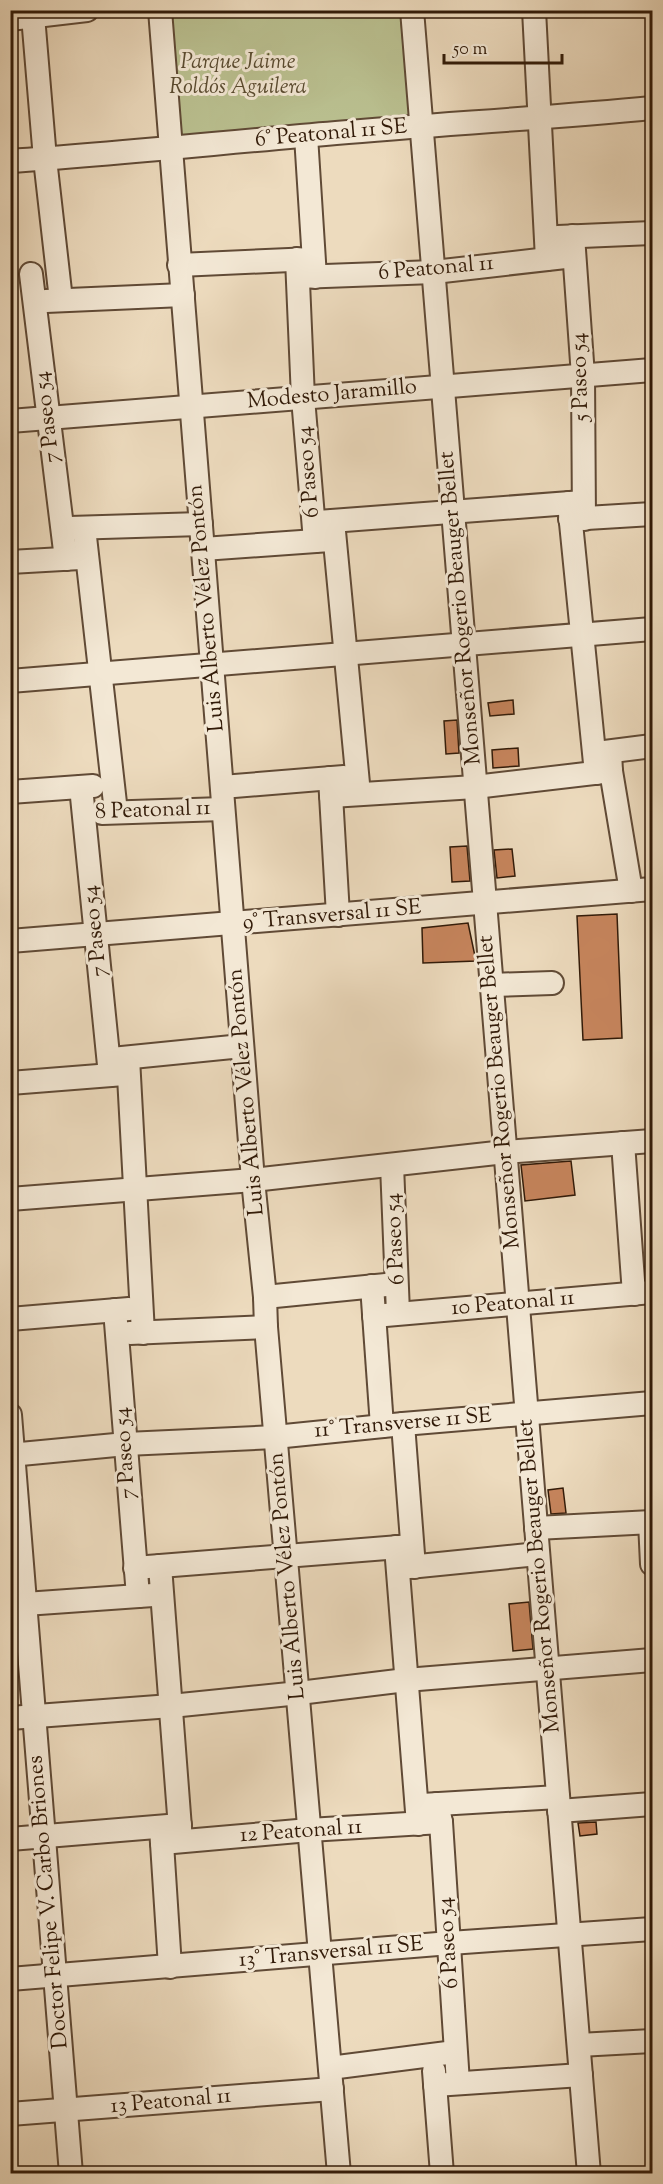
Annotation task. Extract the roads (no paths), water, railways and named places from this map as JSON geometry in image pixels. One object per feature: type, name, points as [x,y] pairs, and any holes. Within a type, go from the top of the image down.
[{"type":"street","points":[[60,300],[45,159],[22,17],[87,10]]},
{"type":"street","name":"Luis Alberto Vélez Pontón","points":[[160,10],[253,1180],[265,1297],[275,1437],[339,2174]]},
{"type":"street","name":"Monseñor Rogerio Beauger Bellet","points":[[412,10],[589,2174]]},
{"type":"street","points":[[534,10],[546,248]]},
{"type":"street","name":"6° Peatonal 11 SE","points":[[10,161],[171,150],[306,136],[652,108]]},
{"type":"street","name":"6 Paseo 54","points":[[306,136],[303,398],[346,654],[358,785]]},
{"type":"street","name":"6 Peatonal 11","points":[[179,265],[434,272],[546,248],[573,246],[652,233]]},
{"type":"street","name":"5 Paseo 54","points":[[573,246],[583,376],[576,511],[583,634],[603,762],[642,890]]},
{"type":"street","points":[[21,276],[58,273]]},
{"type":"street","name":"7 Paseo 54","points":[[21,276],[35,301],[48,418],[73,528],[77,559],[101,674],[116,812]]},
{"type":"street","points":[[35,301],[183,295]]},
{"type":"street","name":"Modesto Jaramillo","points":[[10,421],[652,370]]},
{"type":"street","points":[[203,549],[453,512],[576,511],[652,514]]},
{"type":"street","points":[[73,528],[201,524]]},
{"type":"street","points":[[10,562],[77,559]]},
{"type":"street","points":[[10,681],[652,629]]},
{"type":"street","name":"8 Peatonal 11","points":[[83,814],[358,785],[475,787],[603,762],[652,746]]},
{"type":"street","name":"8 Peatonal 11","points":[[10,792],[113,784]]},
{"type":"street","name":"7 Paseo 54","points":[[81,787],[96,934],[119,1067],[135,1190],[142,1333]]},
{"type":"street","points":[[331,787],[339,915]]},
{"type":"street","name":"9° Transversal 11 SE","points":[[10,941],[642,890]]},
{"type":"street","points":[[491,985],[552,983]]},
{"type":"street","points":[[10,1083],[242,1046]]},
{"type":"street","points":[[10,1199],[253,1180],[505,1152],[652,1141]]},
{"type":"street","points":[[623,1143],[646,1280]]},
{"type":"street","name":"6 Paseo 54","points":[[392,1165],[399,1284],[398,1313]]},
{"type":"street","name":"10 Peatonal 11","points":[[374,1316],[517,1304],[646,1280]]},
{"type":"street","points":[[265,1297],[399,1284]]},
{"type":"street","name":"6 Paseo 54","points":[[372,1286],[374,1316],[393,1425],[405,1557],[406,1680],[450,1943],[458,2083]]},
{"type":"street","points":[[10,1319],[141,1308]]},
{"type":"street","name":"7 Paseo 54","points":[[115,1310],[138,1596]]},
{"type":"street","points":[[117,1334],[266,1327]]},
{"type":"street","name":"11° Transverse 11 SE","points":[[12,1455],[126,1444],[275,1437],[652,1403]]},
{"type":"street","name":"Doctor Felipe V. Carbo Briones","points":[[10,1415],[71,2174]]},
{"type":"street","points":[[536,1528],[652,1539]]},
{"type":"street","points":[[135,1568],[286,1556],[405,1557],[538,1554]]},
{"type":"street","points":[[160,1566],[171,1706],[170,1967]]},
{"type":"street","points":[[25,1604],[162,1594]]},
{"type":"street","points":[[10,1718],[171,1706],[406,1680],[652,1660]]},
{"type":"street","name":"12 Peatonal 11","points":[[10,1839],[44,1836],[309,1830],[428,1814],[559,1804],[652,1804]]},
{"type":"street","name":"13° Transversal 11 SE","points":[[10,1979],[652,1929]]},
{"type":"street","points":[[579,2046],[652,2041]]},
{"type":"street","name":"13 Peatonal 11","points":[[10,2114],[66,2110],[331,2078],[455,2052]]},
{"type":"street","points":[[432,2055],[442,2174]]},
{"type":"street","points":[[435,2085],[581,2075]]},
{"type":"park label","name":"Parque Jaime Roldós Aguilera","points":[[238,76]]}]
